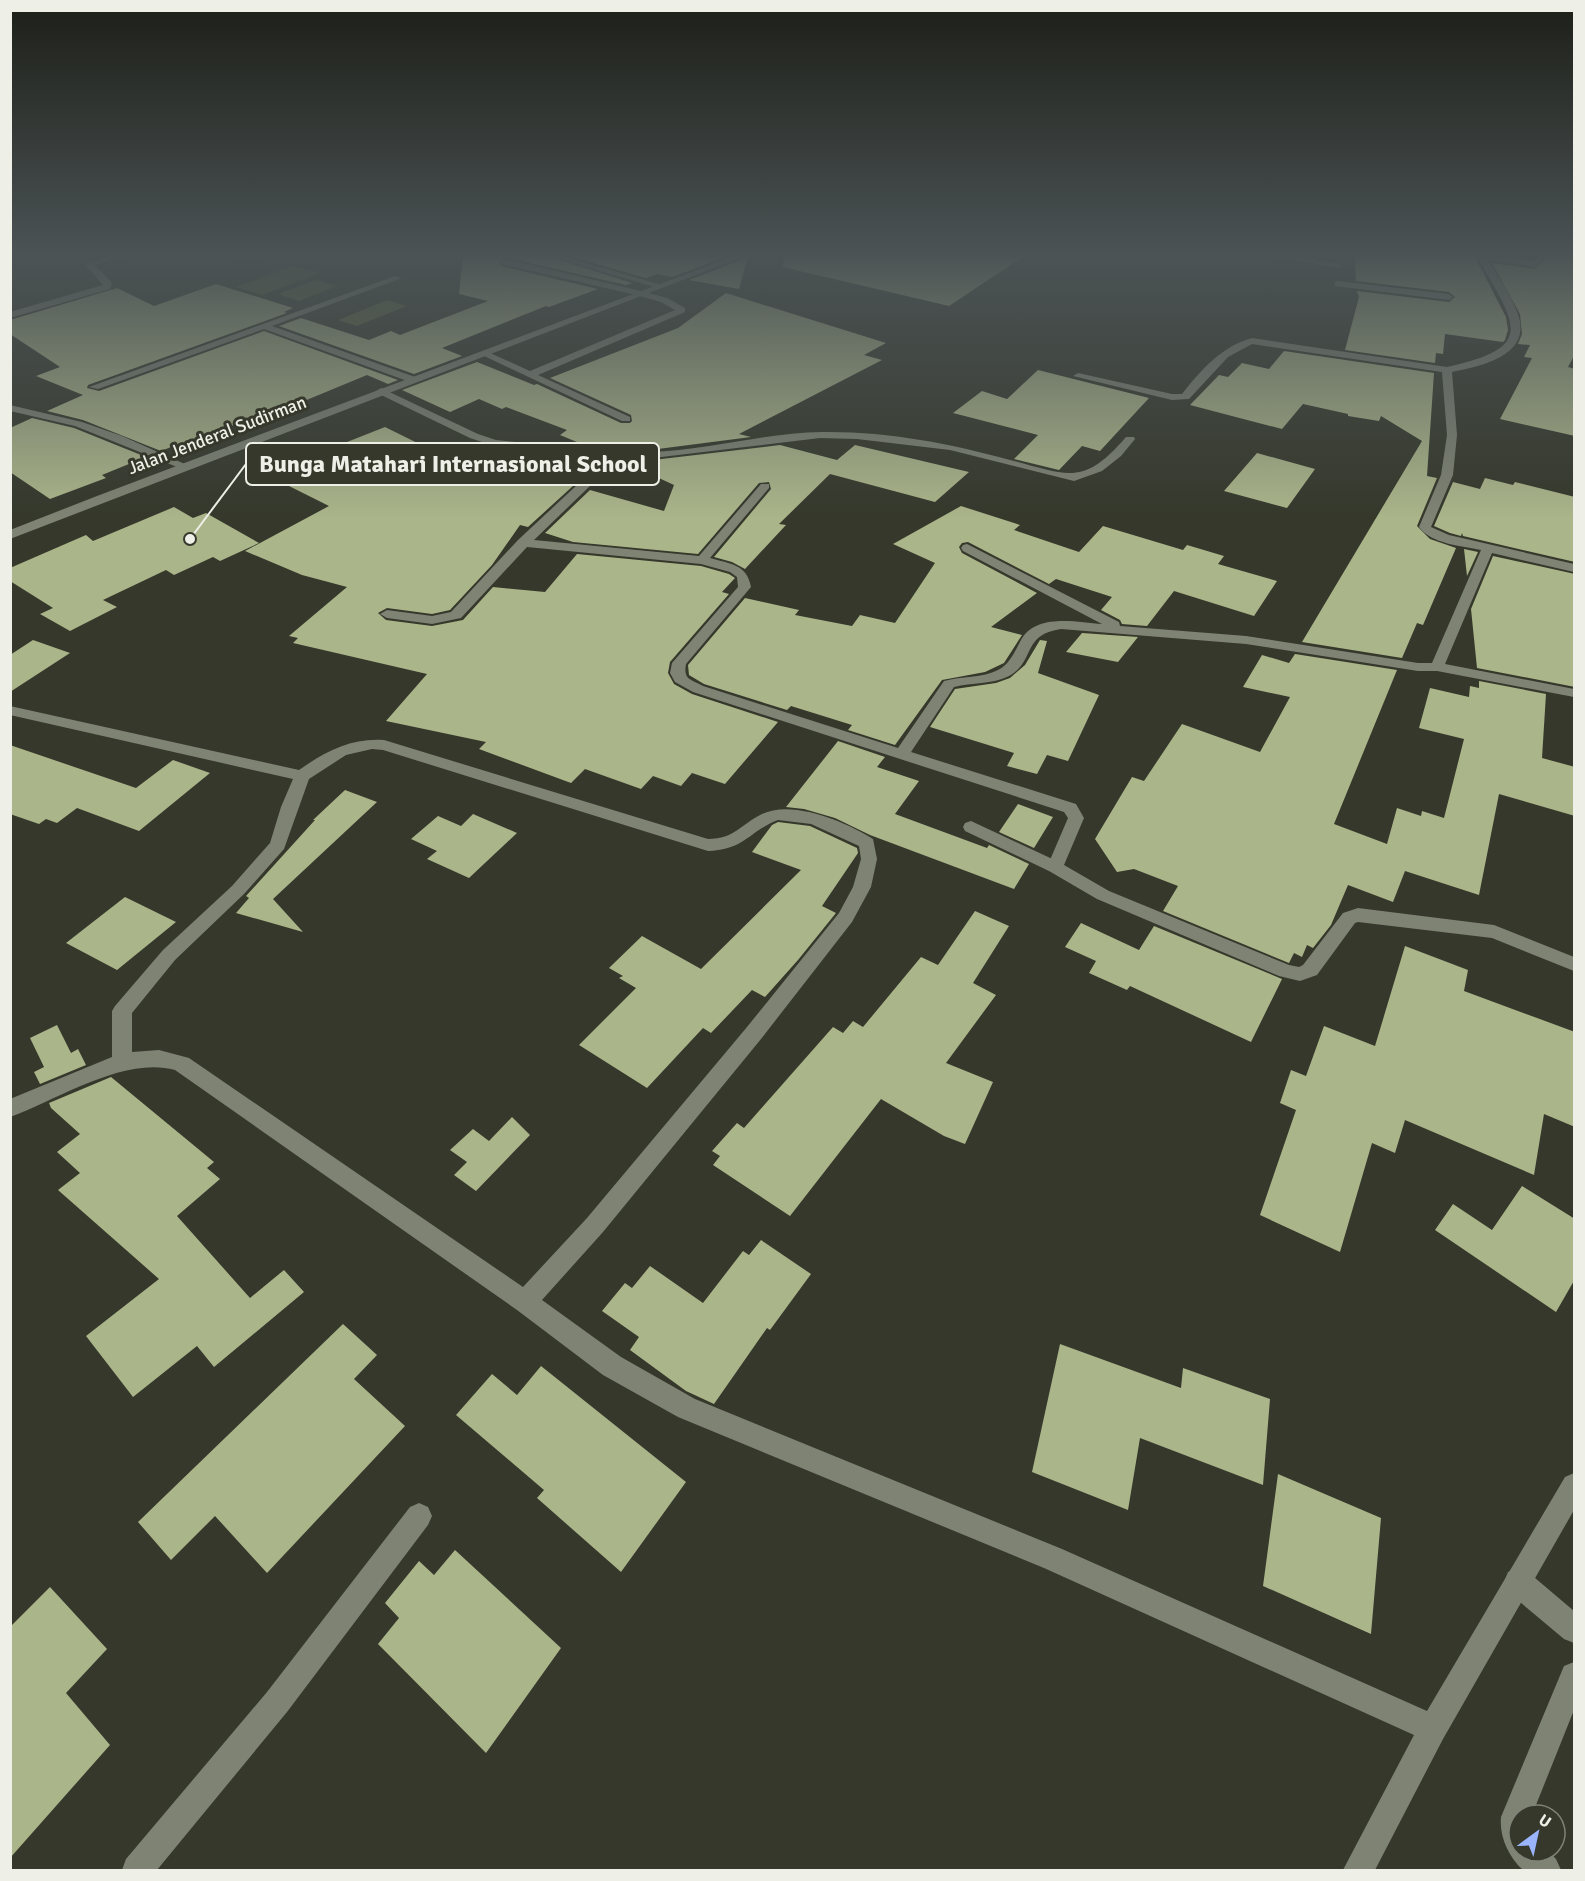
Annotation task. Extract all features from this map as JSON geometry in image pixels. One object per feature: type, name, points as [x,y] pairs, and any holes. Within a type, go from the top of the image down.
[{"type":"street","points":[[94,387],[214,344]]},
{"type":"street","points":[[313,344],[414,380]]},
{"type":"street","name":"Jalan Jenderal Sudirman","points":[[10,535],[181,465],[512,344]]},
{"type":"street","points":[[530,375],[603,344]]},
{"type":"street","points":[[1078,376],[1172,397],[1185,397],[1196,382],[1242,344]]},
{"type":"street","points":[[1271,344],[1447,370],[1488,360],[1499,355],[1510,344]]},
{"type":"street","points":[[485,354],[626,419]]},
{"type":"street","points":[[1447,370],[1452,427],[1447,476],[1425,527],[1436,535],[1575,568]]},
{"type":"street","points":[[381,391],[474,436],[495,443],[616,455],[653,455],[820,435],[857,436],[951,447],[1074,478],[1098,469],[1117,454],[1130,439]]},
{"type":"street","points":[[10,408],[88,428],[181,465]]},
{"type":"street","points":[[387,614],[437,620],[451,618],[522,543],[616,455]]},
{"type":"street","points":[[702,560],[765,486]]},
{"type":"street","points":[[522,543],[702,560],[734,568],[743,576],[745,586],[679,663],[677,673],[680,679],[698,689],[1070,808],[1076,818],[1055,867]]},
{"type":"street","points":[[967,548],[1118,628]]},
{"type":"street","points":[[1437,667],[1488,548]]},
{"type":"street","points":[[902,754],[949,684],[962,680],[984,679],[1009,669],[1030,636],[1036,631],[1061,625],[1246,640],[1418,667],[1437,667],[1575,693]]},
{"type":"street","points":[[10,710],[302,776]]},
{"type":"street","points":[[122,1062],[123,1011],[169,955],[238,890],[278,845],[289,807],[302,776],[339,751],[352,746],[375,744],[708,844],[730,843],[741,838],[769,816],[779,813],[797,814],[854,835],[867,843],[869,859],[862,887],[846,917],[754,1033],[610,1207],[525,1302]]},
{"type":"street","points":[[971,826],[1055,867],[1103,895],[1294,974],[1310,970],[1349,918],[1358,915],[1494,932],[1575,964]]},
{"type":"street","points":[[10,1108],[122,1062],[157,1057],[182,1064],[525,1302],[612,1366],[687,1408],[1053,1558],[1434,1729]]},
{"type":"street","points":[[1359,1870],[1434,1729],[1575,1486]]},
{"type":"street","points":[[137,1870],[277,1701],[419,1516]]},
{"type":"street","points":[[1518,1582],[1575,1629]]},
{"type":"street","points":[[1522,1803],[1575,1676]]},
{"type":"building","points":[[25,344],[202,344],[88,385],[87,388],[99,391],[229,344],[299,344],[398,380],[388,384],[367,375],[246,425],[241,422],[175,449],[171,447],[161,451],[83,420],[47,411],[83,395],[36,376],[60,367]]},
{"type":"building","points":[[329,344],[452,344],[442,348],[462,356],[414,374]]},
{"type":"building","points":[[638,344],[885,344],[864,355],[882,360],[739,434],[751,437],[650,450],[589,447],[560,435],[567,430],[506,407],[502,409],[479,399],[450,412],[402,390],[477,362],[534,385],[537,384],[621,423],[632,421],[631,415],[550,378]]},
{"type":"building","points":[[1347,344],[1444,344],[1443,354],[1436,353],[1435,363],[1345,350]]},
{"type":"building","points":[[1518,344],[1575,344],[1575,354],[1568,367],[1575,369],[1575,436],[1500,419],[1532,358],[1524,357],[1530,345]]},
{"type":"building","points":[[1284,351],[1434,373],[1427,476],[1437,478],[1417,526],[1430,539],[1456,548],[1423,625],[1417,623],[1402,658],[1302,642],[1422,441],[1381,416],[1379,421],[1348,416],[1348,414],[1303,404],[1282,429],[1190,405],[1219,375],[1228,377],[1242,363],[1269,369]]},
{"type":"building","points":[[1038,370],[1149,398],[1100,451],[1082,446],[1059,470],[1014,459],[1038,435],[953,413],[982,391],[1007,399]]},
{"type":"building","points":[[32,418],[74,428],[146,457],[102,475],[106,478],[50,499],[10,472],[10,428]]},
{"type":"building","points":[[385,427],[466,467],[480,458],[574,485],[528,527],[520,525],[492,565],[450,610],[432,614],[387,608],[378,613],[386,620],[432,626],[463,620],[493,587],[545,592],[577,554],[701,566],[735,578],[722,592],[729,594],[670,662],[668,673],[674,684],[692,694],[778,722],[725,784],[692,773],[681,786],[653,776],[641,789],[585,769],[571,783],[479,749],[486,742],[386,721],[427,674],[293,643],[298,638],[289,636],[347,587],[302,575],[245,551],[329,506],[277,480],[287,476],[276,470]]},
{"type":"building","points":[[780,445],[837,460],[855,445],[969,472],[935,502],[830,474],[779,524],[786,525],[745,569],[732,562],[714,557],[771,489],[769,482],[759,483],[698,554],[573,542],[545,533],[590,490],[664,511],[674,485],[620,460],[653,460]]},
{"type":"building","points":[[1257,453],[1315,469],[1287,508],[1224,491]]},
{"type":"building","points":[[1485,478],[1513,485],[1515,482],[1575,497],[1575,562],[1463,536],[1462,533],[1461,536],[1434,526],[1453,482],[1480,489]]},
{"type":"building","points":[[961,506],[1020,525],[1014,530],[1079,552],[1103,526],[1183,550],[1187,545],[1224,556],[1218,564],[1277,581],[1254,616],[1174,591],[1147,626],[1122,624],[1120,620],[1101,610],[1112,597],[1056,579],[1049,584],[968,542],[962,543],[959,547],[962,553],[1037,593],[991,627],[1022,635],[1004,663],[985,672],[942,680],[895,745],[848,730],[852,725],[791,706],[787,710],[704,684],[689,675],[688,665],[745,598],[799,610],[795,615],[852,626],[860,615],[895,623],[935,563],[893,544]]},
{"type":"building","points":[[174,507],[193,518],[206,513],[259,543],[220,561],[213,557],[174,575],[166,570],[103,600],[117,607],[70,631],[40,614],[53,608],[10,581],[10,568],[86,535],[93,541]]},
{"type":"building","points":[[1464,549],[1478,552],[1467,576]]},
{"type":"building","points":[[1493,556],[1575,574],[1575,687],[1477,668],[1471,609]]},
{"type":"building","points":[[1082,633],[1138,637],[1118,662],[1066,652]]},
{"type":"building","points":[[33,640],[70,653],[10,692],[10,655]]},
{"type":"building","points":[[1040,640],[1047,641],[1038,673],[1099,695],[1068,761],[1047,755],[1037,774],[1007,766],[1014,753],[930,727],[955,689],[996,683],[1010,678],[1025,665]]},
{"type":"building","points":[[1295,654],[1397,670],[1334,824],[1387,844],[1397,808],[1421,816],[1422,811],[1444,818],[1464,739],[1419,728],[1430,688],[1469,697],[1470,686],[1479,688],[1479,681],[1546,694],[1542,758],[1575,767],[1575,816],[1499,794],[1479,895],[1405,871],[1393,902],[1348,885],[1331,925],[1313,948],[1307,945],[1302,957],[1294,953],[1289,963],[1163,911],[1178,886],[1134,869],[1117,872],[1095,839],[1132,777],[1144,781],[1182,724],[1260,752],[1290,697],[1243,687],[1262,655],[1289,663]]},
{"type":"building","points":[[838,741],[885,757],[877,767],[919,781],[895,814],[987,848],[989,845],[1029,864],[1014,889],[870,835],[835,818],[804,809],[786,807]]},
{"type":"building","points":[[10,745],[136,788],[173,760],[210,773],[139,831],[77,808],[57,823],[46,819],[39,824],[10,814]]},
{"type":"building","points":[[345,790],[377,802],[273,899],[303,932],[236,913],[249,898],[246,896],[315,820],[313,820]]},
{"type":"building","points":[[1018,804],[1053,817],[1034,848],[999,832]]},
{"type":"building","points":[[473,814],[517,833],[469,878],[427,859],[437,851],[411,839],[438,816],[461,826]]},
{"type":"building","points":[[778,822],[810,826],[857,848],[858,853],[822,906],[836,913],[765,997],[752,990],[711,1033],[703,1028],[647,1088],[579,1045],[636,988],[619,978],[623,976],[609,968],[642,936],[701,969],[801,870],[752,852],[772,825]]},
{"type":"building","points":[[125,897],[176,922],[117,970],[66,943]]},
{"type":"building","points":[[975,911],[1009,926],[973,983],[996,995],[946,1063],[993,1082],[965,1144],[944,1136],[881,1099],[790,1216],[713,1165],[720,1156],[712,1151],[737,1123],[744,1128],[833,1027],[843,1033],[853,1021],[863,1027],[921,957],[938,965]]},
{"type":"building","points":[[1081,923],[1139,950],[1154,926],[1282,979],[1251,1042],[1130,986],[1127,990],[1089,973],[1096,961],[1065,947]]},
{"type":"building","points":[[1405,946],[1468,970],[1464,991],[1575,1032],[1575,1127],[1544,1114],[1534,1175],[1405,1120],[1395,1153],[1372,1143],[1340,1252],[1260,1215],[1296,1110],[1280,1103],[1291,1070],[1306,1076],[1324,1026],[1375,1046]]},
{"type":"building","points":[[57,1025],[71,1053],[78,1049],[86,1065],[40,1084],[34,1072],[44,1067],[30,1038]]},
{"type":"building","points":[[111,1077],[214,1162],[207,1168],[220,1179],[177,1216],[250,1298],[284,1270],[304,1292],[214,1367],[197,1346],[133,1397],[86,1336],[159,1279],[58,1190],[80,1173],[57,1152],[80,1134],[51,1108],[49,1103]]},
{"type":"building","points":[[512,1117],[530,1135],[476,1191],[454,1175],[467,1162],[450,1150],[473,1129],[489,1141]]},
{"type":"building","points":[[1522,1186],[1575,1219],[1575,1279],[1556,1312],[1435,1230],[1453,1204],[1492,1230]]},
{"type":"building","points":[[761,1240],[811,1274],[770,1330],[767,1328],[714,1404],[686,1391],[630,1350],[639,1337],[602,1311],[625,1283],[632,1288],[650,1266],[703,1303],[743,1251],[749,1255]]},
{"type":"building","points":[[343,1324],[377,1355],[354,1379],[405,1426],[267,1573],[215,1516],[171,1560],[138,1522]]},
{"type":"building","points":[[1060,1344],[1181,1388],[1183,1368],[1270,1399],[1263,1485],[1140,1438],[1128,1510],[1032,1472]]},
{"type":"building","points":[[541,1366],[686,1482],[621,1572],[537,1498],[544,1490],[456,1415],[492,1374],[517,1395]]},
{"type":"building","points":[[1278,1474],[1381,1518],[1371,1634],[1263,1586]]},
{"type":"building","points":[[455,1550],[561,1648],[486,1753],[378,1644],[399,1618],[385,1603],[419,1561],[434,1575]]},
{"type":"building","points":[[50,1587],[107,1649],[66,1693],[110,1745],[10,1858],[10,1627]]},
{"type":"place","name":"Bunga Matahari Internasional School","points":[[190,539]]}]
